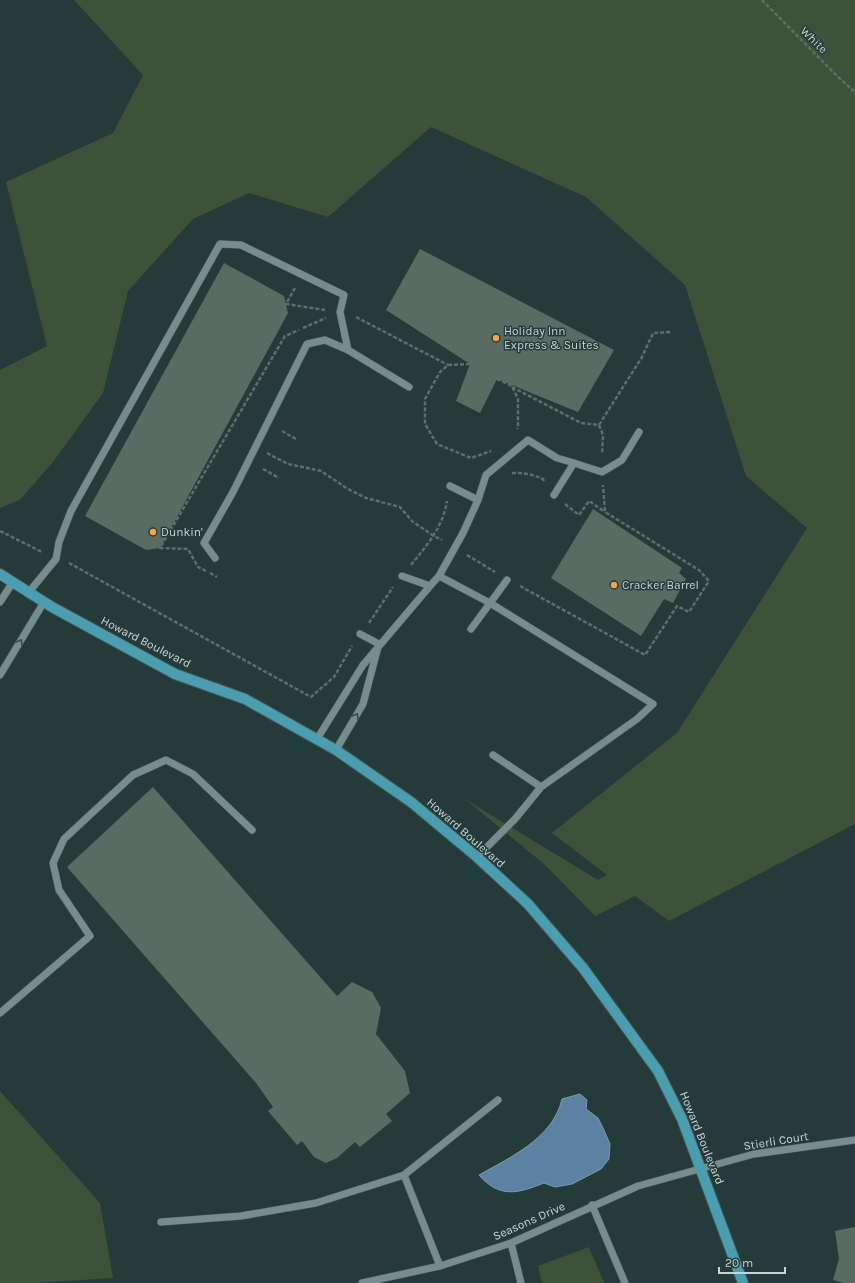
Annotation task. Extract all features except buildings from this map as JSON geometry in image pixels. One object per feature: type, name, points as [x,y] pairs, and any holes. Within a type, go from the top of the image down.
[{"type":"main road","name":"Howard Boulevard","points":[[0,574],[44,602],[175,674],[245,699],[336,750],[411,802],[477,857],[528,904],[568,951],[644,1050],[658,1072],[682,1119],[702,1169],[743,1283]]},
{"type":"street","points":[[29,592],[56,559],[59,542],[71,511],[220,244],[242,245],[344,295],[340,312],[348,350]]},
{"type":"street","points":[[215,558],[204,543],[256,448],[307,344],[325,340],[348,350],[409,388]]},
{"type":"street","points":[[317,739],[363,665],[379,644],[439,576],[454,545],[463,533],[478,500],[486,475],[528,440],[557,458],[602,472],[622,460],[639,432]]},
{"type":"street","points":[[554,495],[574,463]]},
{"type":"street","points":[[450,486],[478,500]]},
{"type":"street","points":[[402,576],[430,586]]},
{"type":"street","points":[[439,576],[490,603],[653,704],[637,719],[541,787],[515,819],[477,857]]},
{"type":"street","points":[[471,629],[507,580]]},
{"type":"street","points":[[0,602],[14,582]]},
{"type":"street","points":[[0,675],[44,602]]},
{"type":"street","points":[[360,634],[379,644]]},
{"type":"street","points":[[336,750],[363,704],[379,644]]},
{"type":"street","points":[[493,755],[541,787]]},
{"type":"street","points":[[0,1013],[90,936],[59,890],[53,863],[64,839],[134,774],[166,760],[193,774],[252,830]]},
{"type":"street","points":[[161,1222],[241,1216],[316,1203],[404,1175],[498,1100]]},
{"type":"street","name":"Stierli Court","points":[[702,1169],[754,1154],[855,1140]]},
{"type":"street","name":"Seasons Drive","points":[[362,1283],[440,1266],[511,1243],[592,1205],[638,1186],[702,1169]]},
{"type":"street","points":[[404,1175],[440,1266]]},
{"type":"street","points":[[592,1205],[625,1283]]},
{"type":"street","points":[[511,1243],[521,1283]]},
{"type":"path","name":"White","points":[[762,0],[838,77],[855,92]]},
{"type":"path","points":[[302,275],[286,304],[340,312]]},
{"type":"path","points":[[599,425],[642,357],[653,333],[672,332]]},
{"type":"path","points":[[470,364],[448,366],[440,372],[425,398],[425,424],[437,444],[471,458],[495,449]]},
{"type":"path","points":[[497,379],[580,423],[599,425]]},
{"type":"path","points":[[512,386],[518,400],[518,426],[514,432]]},
{"type":"path","points":[[599,425],[603,435],[602,472],[605,512]]},
{"type":"path","points":[[282,432],[296,439]]},
{"type":"path","points":[[256,448],[288,464],[321,471],[348,489],[366,498],[400,507],[413,522],[434,536],[454,545],[468,557],[507,580],[645,655],[677,606],[689,612],[709,581],[699,570],[589,501],[579,515],[546,488],[543,479],[525,473],[505,474]]},
{"type":"path","points":[[263,469],[279,478]]},
{"type":"path","points":[[0,530],[56,559],[76,566],[310,697],[334,678],[360,634],[402,576],[434,536],[445,512],[448,498]]},
{"type":"path","points":[[468,557],[471,551]]},
{"type":"green space","points":[[74,0],[855,0],[855,824],[669,921],[635,896],[595,916],[544,864],[465,799],[598,880],[607,875],[552,833],[677,733],[807,528],[746,476],[685,285],[586,197],[431,127],[328,217],[249,193],[193,219],[128,291],[103,393],[53,462],[20,500],[0,508],[0,370],[47,346],[6,182],[113,133],[143,75]]},
{"type":"green space","points":[[0,1091],[100,1203],[113,1278],[34,1283],[0,1283]]},
{"type":"green space","points":[[589,1247],[604,1283],[542,1283],[538,1266]]},
{"type":"water","points":[[580,1094],[587,1100],[586,1109],[598,1118],[610,1144],[609,1159],[601,1169],[572,1184],[555,1187],[544,1183],[525,1190],[509,1192],[494,1188],[479,1175],[529,1145],[550,1125],[557,1113],[562,1099]]},
{"type":"place","name":"Holiday Inn Express & Suites","points":[[496,338]]},
{"type":"place","name":"Dunkin'","points":[[153,532]]},
{"type":"place","name":"Cracker Barrel","points":[[614,585]]}]
